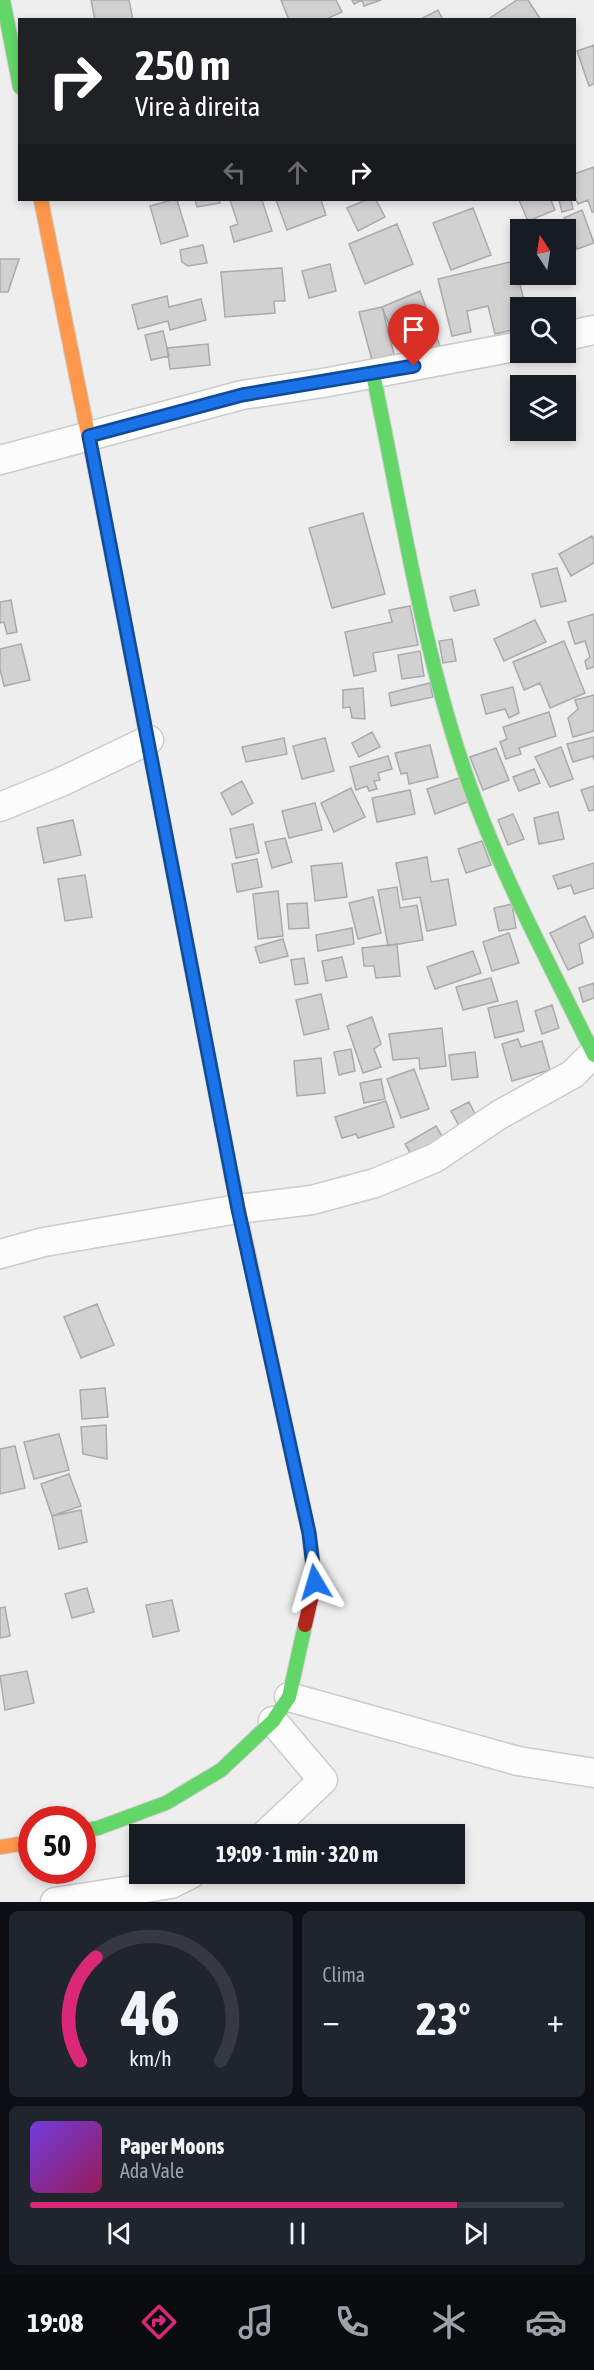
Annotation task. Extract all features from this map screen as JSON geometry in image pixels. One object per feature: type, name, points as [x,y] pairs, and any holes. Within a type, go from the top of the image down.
[{"type":"main road","points":[[3,0],[18,77]]},
{"type":"main road","points":[[41,201],[149,740],[238,1209],[309,1533],[315,1582],[289,1697],[273,1721],[221,1770],[166,1803],[96,1828]]},
{"type":"main road","points":[[373,374],[428,635],[450,727],[499,860],[594,1054]]},
{"type":"main road","points":[[0,1847],[18,1844]]},
{"type":"street","points":[[576,334],[594,330]]},
{"type":"street","points":[[0,460],[242,395],[373,374],[510,348]]},
{"type":"street","points":[[0,807],[61,782],[149,740]]},
{"type":"street","points":[[0,1254],[44,1242],[238,1209],[312,1200],[375,1183],[435,1158],[499,1115],[573,1074],[594,1054]]},
{"type":"street","points":[[289,1697],[518,1761],[594,1773]]},
{"type":"street","points":[[273,1721],[323,1780],[277,1824]]},
{"type":"street","points":[[55,1902],[171,1884]]},
{"type":"building","points":[[91,0],[129,0],[133,18],[95,18]]},
{"type":"building","points":[[281,0],[336,0],[342,12],[328,18],[288,18]]},
{"type":"building","points":[[362,0],[381,0],[364,6]]},
{"type":"building","points":[[517,0],[528,0],[540,18],[490,18]]},
{"type":"building","points":[[438,10],[442,18],[423,18]]},
{"type":"building","points":[[594,45],[594,84],[589,86],[577,51]]},
{"type":"building","points":[[594,167],[594,212],[588,200],[578,204],[576,173]]},
{"type":"building","points":[[177,201],[188,236],[161,244],[150,206]]},
{"type":"building","points":[[195,201],[219,201],[220,203],[197,207]]},
{"type":"building","points":[[230,201],[262,201],[272,231],[234,242],[230,227],[238,224]]},
{"type":"building","points":[[276,201],[321,201],[326,215],[287,230]]},
{"type":"building","points":[[364,201],[377,201],[385,217],[358,231],[347,208]]},
{"type":"building","points":[[519,201],[551,201],[555,210],[527,219]]},
{"type":"building","points":[[559,201],[571,201],[573,209],[562,212]]},
{"type":"building","points":[[473,208],[491,255],[451,270],[433,223]]},
{"type":"building","points":[[582,210],[594,243],[577,249],[576,219],[564,218]]},
{"type":"building","points":[[397,224],[413,264],[365,284],[349,244]]},
{"type":"building","points":[[203,245],[207,263],[188,266],[182,262],[180,250]]},
{"type":"building","points":[[0,259],[19,259],[8,292],[0,292]]},
{"type":"building","points":[[510,262],[510,285],[520,285],[523,297],[510,297],[510,330],[495,334],[488,306],[467,311],[471,332],[452,336],[438,279]]},
{"type":"building","points":[[330,264],[336,291],[309,298],[302,271]]},
{"type":"building","points":[[282,268],[285,301],[274,301],[275,313],[225,317],[221,272]]},
{"type":"building","points":[[420,291],[440,346],[424,352],[413,322],[391,329],[382,307]]},
{"type":"building","points":[[167,296],[169,307],[201,299],[206,320],[170,330],[168,321],[138,329],[132,305]]},
{"type":"building","points":[[382,307],[394,354],[372,360],[359,312]]},
{"type":"building","points":[[163,331],[169,356],[151,360],[145,335]]},
{"type":"building","points":[[208,344],[210,365],[170,369],[167,348]]},
{"type":"building","points":[[363,513],[385,594],[332,608],[309,528]]},
{"type":"building","points":[[592,536],[594,563],[571,576],[559,554]]},
{"type":"building","points":[[557,568],[566,601],[541,607],[532,574]]},
{"type":"building","points":[[475,590],[479,605],[454,611],[450,597]]},
{"type":"building","points":[[11,600],[17,632],[7,634],[4,622],[0,623],[0,602]]},
{"type":"building","points":[[410,606],[418,645],[373,653],[376,671],[354,676],[345,632],[392,622],[389,610]]},
{"type":"building","points":[[594,614],[594,667],[587,669],[585,661],[590,657],[585,641],[575,644],[568,622]]},
{"type":"building","points":[[535,620],[546,642],[504,661],[494,639]]},
{"type":"building","points":[[452,639],[456,661],[443,663],[439,641]]},
{"type":"building","points":[[564,641],[585,693],[550,708],[540,683],[524,690],[513,662]]},
{"type":"building","points":[[21,644],[30,680],[4,686],[0,669],[0,649]]},
{"type":"building","points":[[420,651],[424,676],[402,679],[398,655]]},
{"type":"building","points":[[430,683],[433,697],[391,706],[389,693]]},
{"type":"building","points":[[513,687],[519,713],[509,718],[505,709],[486,714],[481,695]]},
{"type":"building","points":[[363,688],[365,719],[352,718],[350,707],[343,708],[343,690]]},
{"type":"building","points":[[594,695],[594,731],[573,737],[568,718],[578,709],[575,700]]},
{"type":"building","points":[[549,712],[556,736],[519,748],[521,754],[506,759],[500,742],[507,739],[503,727]]},
{"type":"building","points":[[372,732],[380,747],[359,757],[352,743]]},
{"type":"building","points":[[594,737],[594,760],[593,756],[573,762],[567,744]]},
{"type":"building","points":[[284,738],[287,754],[246,762],[242,747]]},
{"type":"building","points":[[325,738],[334,771],[302,779],[293,746]]},
{"type":"building","points":[[430,745],[438,777],[409,784],[407,773],[401,774],[395,753]]},
{"type":"building","points":[[561,747],[573,779],[550,787],[535,757]]},
{"type":"building","points":[[496,748],[509,780],[483,790],[470,757]]},
{"type":"building","points":[[388,756],[392,769],[378,773],[380,780],[374,781],[377,789],[369,791],[367,786],[356,790],[350,767]]},
{"type":"building","points":[[534,769],[540,783],[519,791],[513,777]]},
{"type":"building","points":[[462,777],[470,801],[435,814],[427,789]]},
{"type":"building","points":[[242,781],[253,803],[232,815],[221,793]]},
{"type":"building","points":[[594,786],[594,810],[589,811],[581,790]]},
{"type":"building","points":[[351,788],[365,817],[334,832],[321,803]]},
{"type":"building","points":[[410,790],[415,814],[377,822],[372,798]]},
{"type":"building","points":[[315,803],[322,830],[289,838],[282,811]]},
{"type":"building","points":[[558,812],[564,839],[539,844],[534,818]]},
{"type":"building","points":[[513,814],[524,839],[508,845],[498,820]]},
{"type":"building","points":[[73,820],[81,855],[44,863],[37,828]]},
{"type":"building","points":[[253,824],[259,853],[236,858],[230,829]]},
{"type":"building","points":[[285,838],[292,862],[272,868],[265,842]]},
{"type":"building","points":[[482,841],[491,865],[466,873],[458,849]]},
{"type":"building","points":[[427,857],[431,882],[448,879],[456,925],[427,931],[420,897],[403,900],[396,863]]},
{"type":"building","points":[[257,859],[262,887],[237,892],[232,864]]},
{"type":"building","points":[[342,863],[347,897],[315,901],[311,866]]},
{"type":"building","points":[[594,863],[594,888],[574,894],[571,885],[558,889],[553,876]]},
{"type":"building","points":[[85,875],[92,917],[65,921],[58,879]]},
{"type":"building","points":[[397,887],[400,908],[417,905],[423,940],[388,946],[378,890]]},
{"type":"building","points":[[278,891],[283,936],[258,939],[253,894]]},
{"type":"building","points":[[373,897],[381,933],[358,939],[349,903]]},
{"type":"building","points":[[307,903],[309,928],[289,929],[287,904]]},
{"type":"building","points":[[512,904],[516,928],[499,931],[494,908]]},
{"type":"building","points":[[585,916],[594,937],[579,944],[583,963],[568,970],[550,933]]},
{"type":"building","points":[[352,928],[354,944],[318,951],[316,935]]},
{"type":"building","points":[[509,933],[519,963],[492,971],[483,942]]},
{"type":"building","points":[[283,939],[288,956],[260,963],[255,947]]},
{"type":"building","points":[[397,944],[400,976],[376,978],[374,966],[364,966],[362,948]]},
{"type":"building","points":[[473,951],[481,973],[435,989],[427,967]]},
{"type":"building","points":[[342,957],[347,977],[326,981],[322,961]]},
{"type":"building","points":[[304,958],[308,983],[295,985],[291,960]]},
{"type":"building","points":[[491,978],[498,1001],[463,1010],[456,987]]},
{"type":"building","points":[[594,983],[594,998],[583,1002],[579,988]]},
{"type":"building","points":[[321,994],[329,1029],[304,1035],[296,1000]]},
{"type":"building","points":[[517,1001],[524,1031],[495,1038],[488,1008]]},
{"type":"building","points":[[552,1005],[559,1028],[542,1034],[535,1011]]},
{"type":"building","points":[[372,1017],[381,1044],[374,1049],[381,1067],[363,1073],[347,1026]]},
{"type":"building","points":[[442,1028],[446,1066],[420,1069],[419,1058],[393,1060],[389,1034]]},
{"type":"building","points":[[518,1039],[521,1047],[542,1041],[550,1070],[512,1081],[502,1044]]},
{"type":"building","points":[[351,1049],[355,1071],[339,1075],[334,1052]]},
{"type":"building","points":[[475,1052],[478,1077],[452,1080],[449,1055]]},
{"type":"building","points":[[321,1058],[325,1093],[297,1096],[294,1061]]},
{"type":"building","points":[[414,1069],[429,1109],[401,1118],[387,1079]]},
{"type":"building","points":[[381,1079],[385,1099],[364,1103],[360,1083]]},
{"type":"building","points":[[386,1101],[394,1127],[358,1138],[356,1134],[342,1138],[335,1117]]},
{"type":"building","points":[[469,1102],[480,1124],[463,1133],[451,1111]]},
{"type":"building","points":[[436,1126],[446,1143],[415,1161],[405,1144]]},
{"type":"building","points":[[97,1304],[114,1345],[81,1358],[64,1317]]},
{"type":"building","points":[[105,1388],[108,1417],[82,1419],[80,1390]]},
{"type":"building","points":[[106,1425],[107,1459],[83,1454],[81,1427]]},
{"type":"building","points":[[59,1434],[69,1470],[34,1479],[24,1442]]},
{"type":"building","points":[[15,1446],[25,1488],[0,1494],[0,1449]]},
{"type":"building","points":[[69,1474],[81,1506],[52,1516],[41,1484]]},
{"type":"building","points":[[81,1510],[87,1542],[59,1549],[52,1516]]},
{"type":"building","points":[[87,1588],[94,1612],[72,1618],[65,1594]]},
{"type":"building","points":[[172,1600],[179,1631],[153,1637],[146,1605]]},
{"type":"building","points":[[5,1607],[10,1636],[0,1638],[0,1608]]},
{"type":"building","points":[[27,1671],[34,1703],[5,1710],[0,1676]]},
{"type":"traffic: fast","points":[[3,0],[18,77]]},
{"type":"traffic: fast","points":[[373,374],[425,629],[451,729],[480,814],[510,884],[594,1055]]},
{"type":"traffic: fast","points":[[100,494],[232,1178]]},
{"type":"traffic: fast","points":[[96,1828],[166,1803],[221,1770],[273,1721],[289,1697],[305,1625]]},
{"type":"traffic: slow","points":[[41,201],[100,494]]},
{"type":"traffic: slow","points":[[232,1178],[292,1456]]},
{"type":"traffic: slow","points":[[0,1847],[18,1844]]},
{"type":"traffic: jam","points":[[292,1456],[309,1533],[315,1582],[305,1625]]},
{"type":"route","points":[[315,1582],[309,1533],[238,1209],[89,436],[242,395],[414,366]]}]
